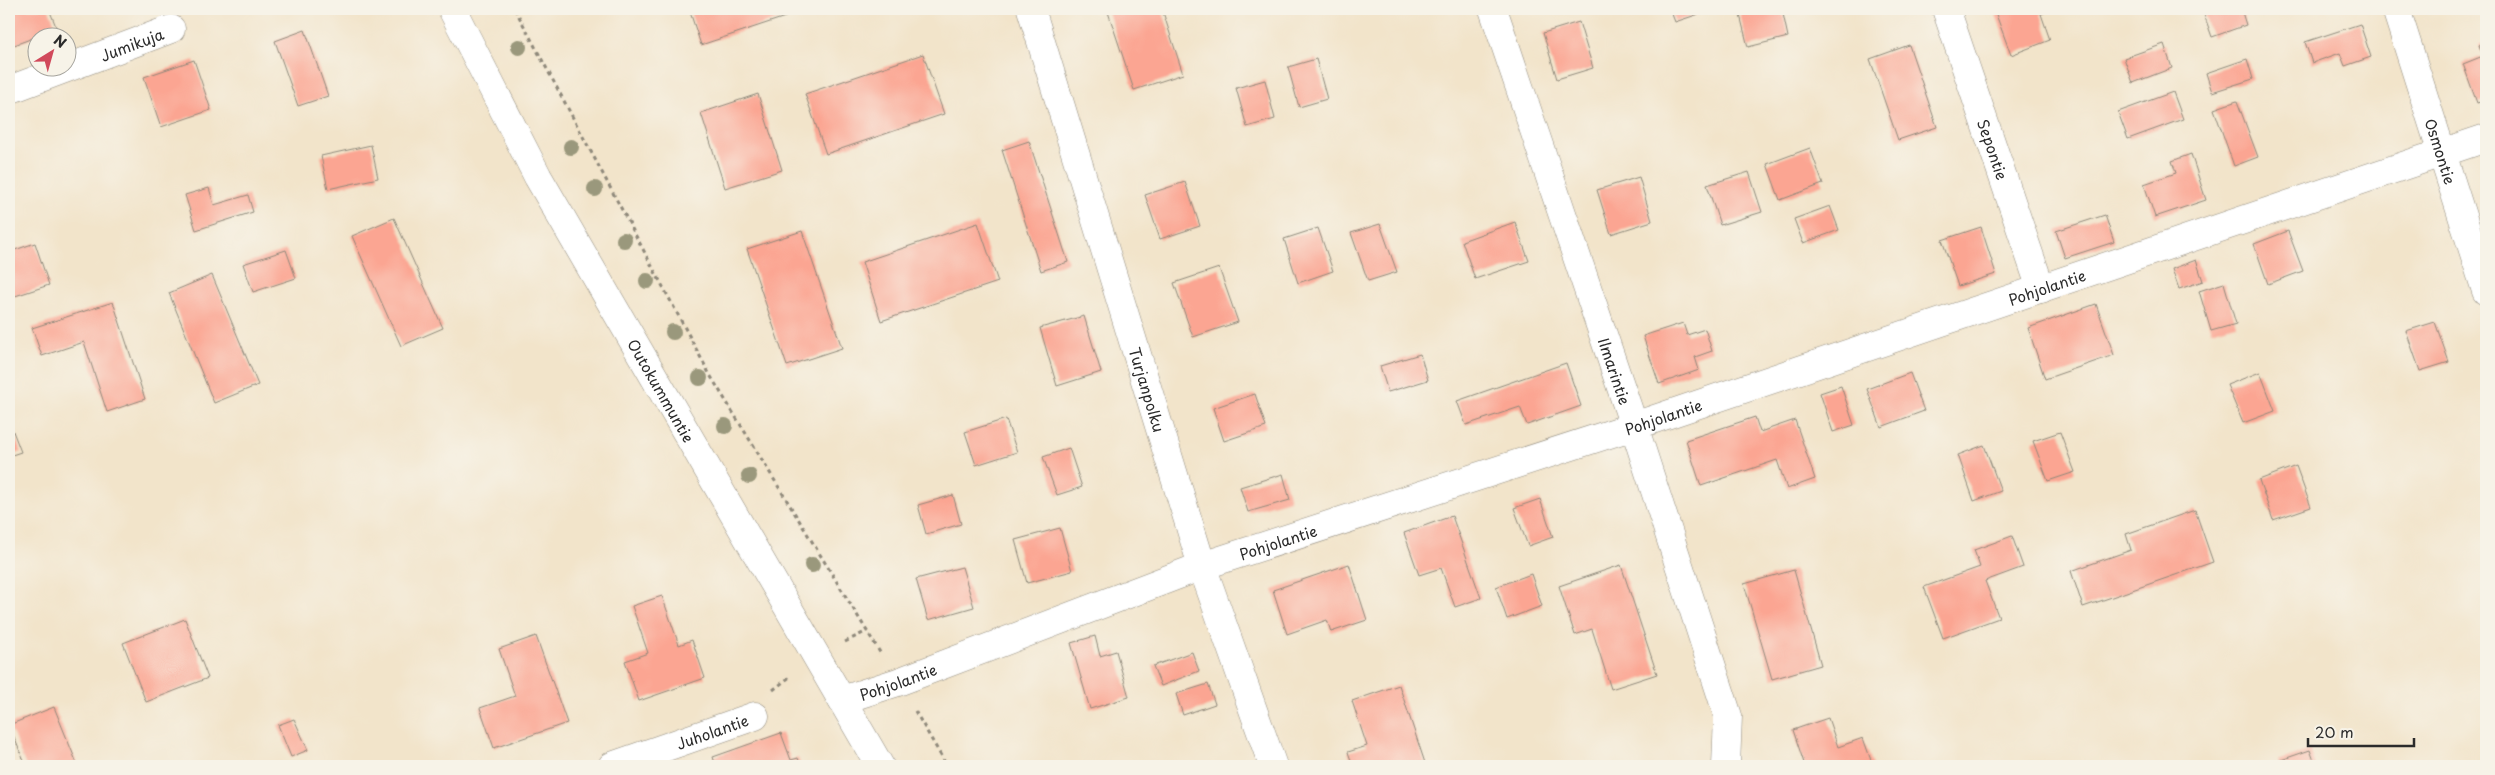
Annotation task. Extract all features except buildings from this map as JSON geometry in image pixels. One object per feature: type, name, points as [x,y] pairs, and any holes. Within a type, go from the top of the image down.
[{"type":"street","name":"Outokummuntie","points":[[452,9],[538,177],[880,766]]},
{"type":"street","name":"Turjanpolku","points":[[1030,9],[1202,566],[1273,766]]},
{"type":"street","name":"Ilmarintie","points":[[1493,9],[1634,426],[1728,716],[1726,766]]},
{"type":"street","name":"Sepontie","points":[[1946,9],[2041,288]]},
{"type":"street","name":"Osmontie","points":[[2396,9],[2444,152],[2486,291]]},
{"type":"street","name":"Jumikuja","points":[[9,90],[171,29]]},
{"type":"street","name":"Pohjolantie","points":[[842,700],[898,682],[1202,566],[1634,426],[2486,138]]},
{"type":"street","name":"Juholantie","points":[[612,766],[755,716]]},
{"type":"path","points":[[515,9],[710,374],[898,682],[947,766]]}]
